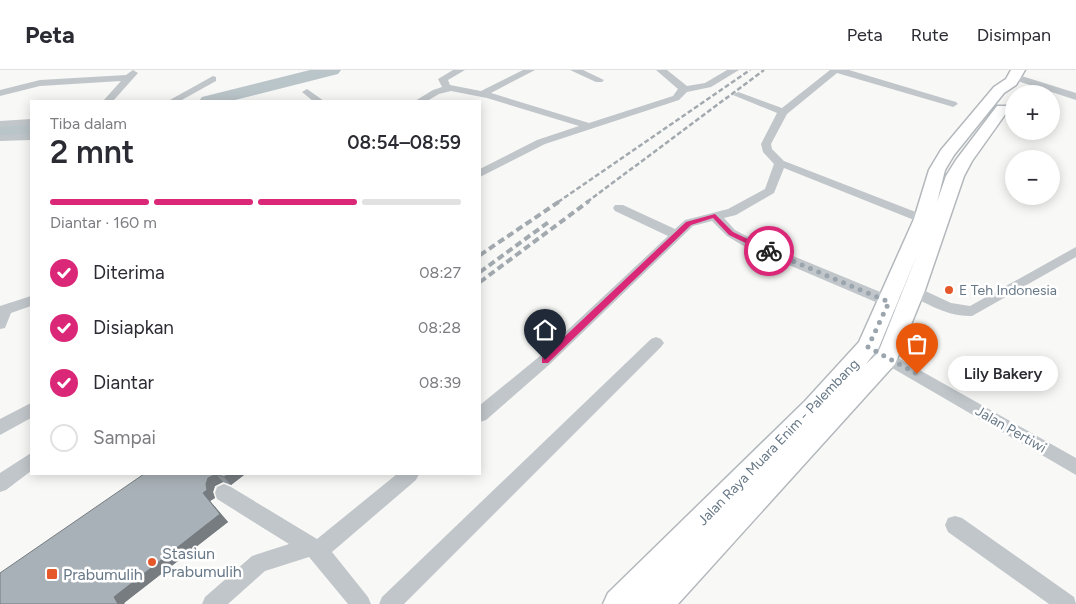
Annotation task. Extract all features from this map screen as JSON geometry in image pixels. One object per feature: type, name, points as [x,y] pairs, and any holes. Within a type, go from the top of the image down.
[{"type":"main road","name":"Jalan Raya Muara Enim - Palembang","points":[[657,604],[877,352],[932,221],[964,160],[1013,93],[1014,76]]},
{"type":"main road","name":"Jalan Raya Muara Enim - Palembang","points":[[619,604],[814,408],[877,352]]},
{"type":"street","points":[[447,88],[443,79],[460,70]]},
{"type":"street","points":[[483,94],[490,88],[512,80],[530,70]]},
{"type":"street","points":[[575,70],[599,80]]},
{"type":"street","points":[[661,70],[683,90]]},
{"type":"street","points":[[481,173],[541,142],[676,98],[683,90],[708,85],[734,70]]},
{"type":"street","points":[[932,221],[780,163],[767,150],[766,144],[783,112],[839,70],[953,104]]},
{"type":"street","points":[[0,93],[40,84],[132,74]]},
{"type":"street","points":[[109,100],[132,74]]},
{"type":"street","points":[[1014,76],[1076,97]]},
{"type":"street","points":[[175,100],[213,79]]},
{"type":"street","points":[[422,100],[447,88],[483,94],[588,126]]},
{"type":"street","points":[[307,92],[318,100]]},
{"type":"street","points":[[738,95],[783,112]]},
{"type":"street","points":[[0,124],[30,122]]},
{"type":"street","points":[[0,138],[30,137]]},
{"type":"street","points":[[481,414],[545,360],[689,223],[732,212],[770,191],[780,163]]},
{"type":"street","points":[[619,208],[676,235]]},
{"type":"street","points":[[715,216],[731,234],[747,242],[902,296],[965,312],[972,311],[1075,253]]},
{"type":"street","points":[[0,324],[5,310],[30,301]]},
{"type":"street","points":[[389,604],[656,343]]},
{"type":"street","name":"Jalan Pertiwi","points":[[877,352],[1076,467]]},
{"type":"street","points":[[0,428],[30,411]]},
{"type":"street","points":[[0,484],[30,462]]},
{"type":"street","points":[[212,604],[259,563],[314,549],[409,475]]},
{"type":"street","points":[[224,493],[314,549],[361,604]]},
{"type":"street","points":[[955,526],[1067,604]]},
{"type":"building","points":[[143,475],[214,475],[208,478],[207,490],[203,493],[220,514],[114,597],[118,604],[0,604],[0,573]]},
{"type":"waterway","points":[[213,100],[332,70]]},
{"type":"waterway","points":[[0,131],[30,129]]},
{"type":"railway","points":[[558,202],[750,70]]},
{"type":"railway","points":[[587,202],[764,70]]},
{"type":"railway","points":[[481,254],[560,201]]},
{"type":"railway","points":[[481,281],[589,201]]},
{"type":"railway","points":[[481,271],[550,221]]},
{"type":"way so far","points":[[769,251],[889,302],[868,347],[917,374]]},
{"type":"place","name":"E Teh Indonesia","points":[[949,290]]},
{"type":"place","name":"Lily Bakery","points":[[917,374]]},
{"type":"place","name":"Stasiun Prabumulih","points":[[152,562]]},
{"type":"place","name":"Prabumulih","points":[[52,574]]},
{"type":"route","points":[[545,360],[689,223],[698,219],[715,216],[731,234],[769,251]]}]
